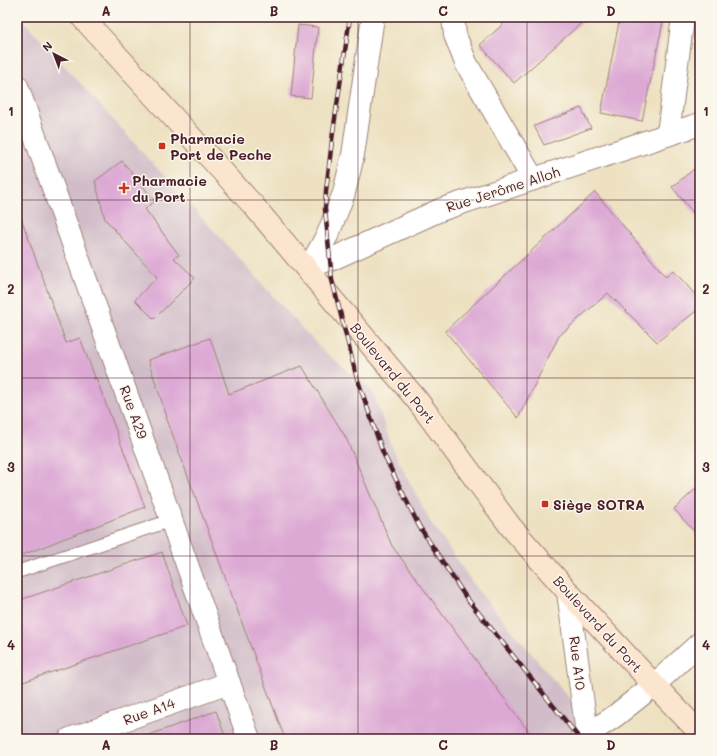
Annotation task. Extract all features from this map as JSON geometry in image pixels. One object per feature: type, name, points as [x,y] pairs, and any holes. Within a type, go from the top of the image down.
[{"type":"main road","name":"Boulevard du Port","points":[[82,17],[310,267],[417,400],[511,527],[568,592],[654,685],[700,732]]},
{"type":"street","points":[[310,267],[330,227],[344,193],[352,162],[373,17]]},
{"type":"street","points":[[453,17],[455,35],[466,63],[533,179]]},
{"type":"street","points":[[668,134],[683,17]]},
{"type":"street","name":"Rue A29","points":[[17,86],[249,739]]},
{"type":"street","name":"Rue Jerôme Alloh","points":[[310,267],[330,260],[440,210],[700,124]]},
{"type":"street","name":"Rue A10","points":[[568,592],[584,736],[615,716],[654,685],[700,643]]},
{"type":"street","name":"Rue A14","points":[[70,739],[229,683]]},
{"type":"lane","points":[[17,572],[172,520]]},
{"type":"shaded area","points":[[17,17],[20,17],[320,348],[372,390],[393,450],[430,521],[476,588],[604,739],[17,739]]},
{"type":"building","points":[[511,17],[588,17],[514,83],[480,45]]},
{"type":"building","points":[[620,17],[664,17],[642,121],[601,113]]},
{"type":"building","points":[[298,25],[318,27],[311,98],[291,96]]},
{"type":"building","points":[[581,108],[591,128],[544,145],[534,126]]},
{"type":"building","points":[[122,161],[155,201],[145,209],[179,255],[174,258],[195,278],[154,319],[135,300],[157,277],[105,219],[95,181]]},
{"type":"building","points":[[700,164],[700,221],[672,187]]},
{"type":"building","points":[[595,192],[666,277],[673,270],[700,300],[700,308],[657,342],[608,293],[559,336],[518,418],[445,331]]},
{"type":"building","points":[[17,215],[20,215],[66,343],[80,338],[95,377],[93,379],[96,378],[145,507],[17,557]]},
{"type":"building","points":[[210,338],[229,394],[302,366],[346,438],[392,546],[534,739],[285,739],[166,417],[148,360]]},
{"type":"building","points":[[700,485],[700,538],[674,509]]},
{"type":"building","points":[[162,552],[187,626],[17,684],[17,601]]},
{"type":"building","points":[[216,711],[226,739],[147,739],[146,736]]},
{"type":"railway","points":[[350,17],[333,132],[325,209],[332,280],[356,375],[383,453],[419,526],[465,596],[580,739]]},
{"type":"place","name":"Pharmacie Port de Peche","points":[[162,146]]},
{"type":"place","name":"Pharmacie du Port","points":[[124,188]]},
{"type":"place","name":"Siège SOTRA","points":[[545,504]]}]
